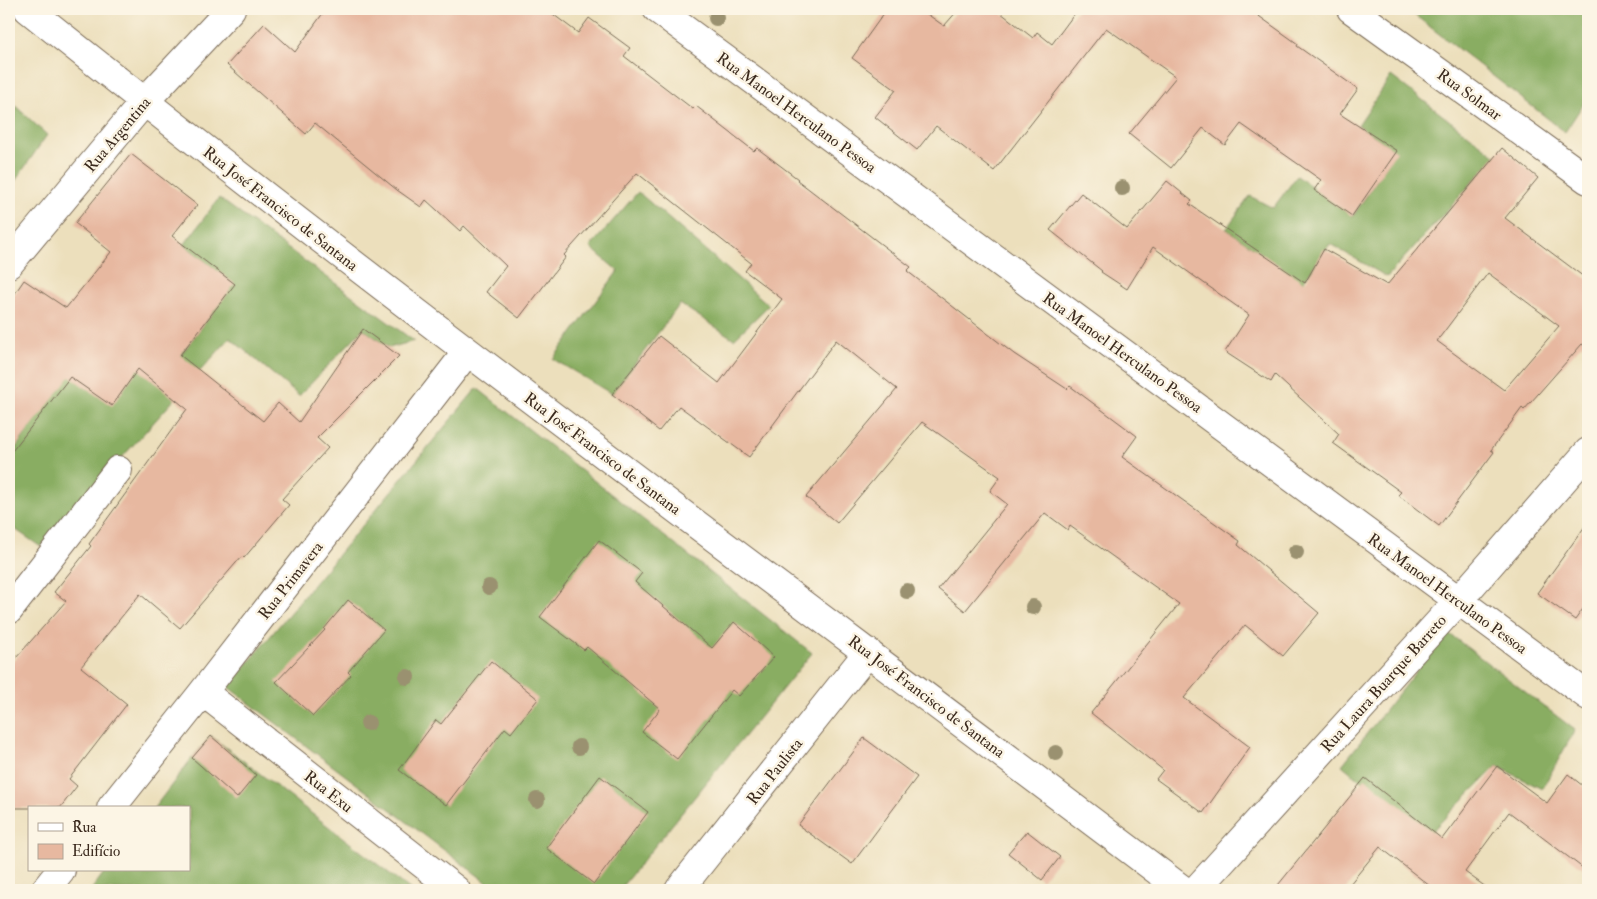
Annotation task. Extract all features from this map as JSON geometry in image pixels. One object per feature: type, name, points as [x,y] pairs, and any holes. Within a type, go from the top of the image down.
[{"type":"street","name":"Rua José Francisco de Santana","points":[[28,9],[144,102],[467,352],[1183,890]]},
{"type":"street","name":"Rua Argentina","points":[[9,264],[144,102],[231,9]]},
{"type":"street","name":"Rua Manoel Herculano Pessoa","points":[[657,9],[1588,696]]},
{"type":"street","name":"Rua Solmar","points":[[1351,9],[1588,180]]},
{"type":"street","name":"Rua Primavera","points":[[113,806],[467,352]]},
{"type":"street","name":"Rua Laura Buarque Barreto","points":[[1196,890],[1459,600],[1588,452]]},
{"type":"street","points":[[9,610],[118,470]]},
{"type":"street","name":"Rua Paulista","points":[[680,890],[868,652]]},
{"type":"street","name":"Rua Exu","points":[[203,692],[456,890]]},
{"type":"street","points":[[45,890],[59,872]]},
{"type":"green space","points":[[1407,9],[1588,9],[1588,97],[1565,132]]},
{"type":"green space","points":[[1391,76],[1496,156],[1387,277],[1330,244],[1278,317],[1238,283],[1259,252],[1226,229],[1250,196],[1273,208],[1297,176],[1353,216],[1396,151],[1358,125]]},
{"type":"green space","points":[[9,100],[47,135],[9,190]]},
{"type":"green space","points":[[638,192],[769,305],[734,339],[680,304],[612,394],[553,359],[618,271],[590,247]]},
{"type":"green space","points":[[219,198],[414,341],[389,348],[363,329],[299,396],[230,338],[41,547],[9,525],[9,458],[82,352],[168,372],[234,284],[184,245]]},
{"type":"green space","points":[[477,388],[812,653],[619,890],[497,890],[228,687]]},
{"type":"green space","points":[[1447,632],[1575,730],[1542,789],[1497,766],[1427,836],[1342,765]]},
{"type":"green space","points":[[211,736],[411,890],[91,890],[104,872],[190,872],[190,806],[156,806]]},
{"type":"building","points":[[326,9],[546,9],[578,33],[589,18],[630,48],[624,56],[693,109],[696,106],[754,151],[757,148],[798,179],[911,267],[907,271],[1014,354],[1067,389],[1070,386],[1137,436],[1122,457],[1240,541],[1238,545],[1319,613],[1283,656],[1245,625],[1184,698],[1250,747],[1203,813],[1156,779],[1163,770],[1091,713],[1179,604],[1070,526],[1068,530],[1045,513],[965,611],[938,589],[1007,504],[990,491],[1000,477],[922,422],[837,523],[806,497],[897,389],[836,340],[749,457],[679,406],[659,431],[612,394],[659,336],[719,383],[782,299],[745,271],[751,263],[637,173],[564,255],[566,257],[519,318],[486,292],[506,266],[464,226],[460,231],[426,200],[421,207],[397,190],[315,123],[306,134],[227,65],[264,24],[295,52]]},
{"type":"building","points":[[887,9],[920,9],[944,26],[959,9],[996,9],[1033,38],[1037,32],[1052,44],[1078,9],[1249,9],[1358,89],[1340,114],[1397,151],[1352,216],[1314,190],[1321,180],[1241,124],[1225,145],[1203,128],[1171,168],[1129,134],[1176,77],[1106,28],[994,171],[936,126],[917,150],[875,117],[896,90],[852,58]]},
{"type":"building","points":[[1502,148],[1538,178],[1505,218],[1588,280],[1588,348],[1582,344],[1524,410],[1522,408],[1491,450],[1494,452],[1439,526],[1398,495],[1401,492],[1333,443],[1339,434],[1275,375],[1271,382],[1225,352],[1249,315],[1153,247],[1127,289],[1101,272],[1050,230],[1081,193],[1127,229],[1167,181],[1192,201],[1189,204],[1305,283],[1324,249],[1387,285]],"holes":[[[1488,273],[1559,326],[1504,390],[1437,341]]]},
{"type":"building","points":[[131,154],[197,205],[172,236],[235,284],[180,355],[263,421],[278,403],[299,422],[363,329],[399,356],[317,438],[328,448],[282,499],[289,505],[180,628],[140,594],[81,667],[127,704],[69,779],[77,786],[62,806],[9,808],[9,666],[66,601],[54,592],[91,546],[89,544],[187,409],[138,369],[112,406],[70,377],[9,455],[9,302],[24,280],[66,308],[111,252],[75,223]]},
{"type":"building","points":[[1588,522],[1588,602],[1575,620],[1537,593]]},
{"type":"building","points":[[599,540],[642,573],[635,582],[712,648],[734,622],[774,657],[739,696],[732,690],[677,759],[642,732],[660,709],[587,647],[584,650],[540,617]]},
{"type":"building","points":[[348,600],[384,630],[348,672],[351,675],[313,716],[276,682],[325,630]]},
{"type":"building","points":[[491,661],[538,699],[511,733],[505,728],[446,805],[399,770],[436,720],[441,724]]},
{"type":"building","points":[[211,736],[256,775],[237,798],[192,758]]},
{"type":"building","points":[[864,738],[917,777],[852,864],[798,825]]},
{"type":"building","points":[[1497,766],[1547,803],[1568,774],[1588,790],[1588,872],[1509,812],[1465,872],[1490,890],[1435,890],[1380,847],[1345,890],[1274,890],[1365,778],[1442,839]]},
{"type":"building","points":[[600,776],[648,812],[594,884],[546,848]]},
{"type":"building","points":[[1027,831],[1060,857],[1042,880],[1008,853]]}]
